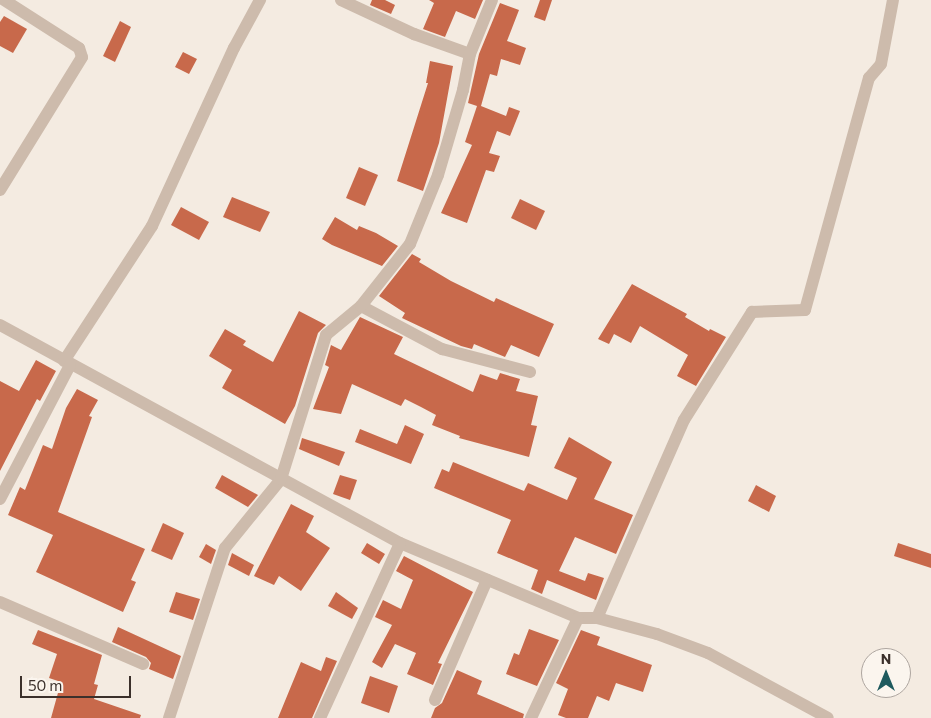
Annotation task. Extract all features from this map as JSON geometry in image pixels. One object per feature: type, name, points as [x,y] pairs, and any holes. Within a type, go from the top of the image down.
[{"type":"street","points":[[0,190],[82,57],[80,48],[4,0]]},
{"type":"street","points":[[0,499],[5,470],[67,363],[152,226],[234,48],[260,0]]},
{"type":"street","points":[[341,0],[414,34],[470,54]]},
{"type":"street","points":[[169,718],[225,548],[281,479],[326,335],[361,306],[410,244],[438,174],[463,90],[470,54],[492,0]]},
{"type":"street","points":[[597,618],[684,420],[752,312],[805,310],[869,78],[881,64],[893,0]]},
{"type":"street","points":[[361,306],[442,349],[530,372]]},
{"type":"street","points":[[0,325],[400,543],[578,618],[597,618],[658,634],[708,653],[828,718]]},
{"type":"street","points":[[320,718],[400,543]]},
{"type":"street","points":[[435,700],[487,580]]},
{"type":"street","points":[[0,602],[143,664]]},
{"type":"street","points":[[531,718],[578,618]]},
{"type":"building","points":[[372,0],[385,0],[395,5],[391,14],[370,5]]},
{"type":"building","points":[[429,0],[483,0],[475,19],[456,11],[445,37],[423,29],[434,3]]},
{"type":"building","points":[[540,0],[552,0],[545,21],[534,17]]},
{"type":"building","points":[[500,3],[519,10],[507,41],[526,48],[520,65],[501,59],[497,76],[490,74],[481,106],[506,116],[509,107],[520,111],[510,136],[497,131],[489,153],[500,156],[494,172],[486,170],[467,223],[441,213],[472,145],[465,142],[477,106],[468,103],[479,54]]},
{"type":"building","points":[[4,16],[27,29],[13,53],[0,46],[0,22]]},
{"type":"building","points":[[120,21],[131,27],[115,62],[103,56]]},
{"type":"building","points":[[183,52],[197,59],[189,74],[175,67]]},
{"type":"building","points":[[430,61],[453,66],[439,143],[423,191],[397,181],[428,83],[426,83]]},
{"type":"building","points":[[359,167],[378,175],[365,206],[346,198]]},
{"type":"building","points":[[232,197],[270,212],[260,232],[223,217]]},
{"type":"building","points":[[520,199],[545,211],[536,230],[511,218]]},
{"type":"building","points":[[181,207],[209,222],[199,240],[171,225]]},
{"type":"building","points":[[335,217],[357,230],[359,226],[376,233],[398,246],[382,266],[332,245],[322,239]]},
{"type":"building","points":[[412,254],[421,259],[419,262],[451,281],[494,302],[496,298],[554,324],[539,357],[511,345],[505,357],[474,344],[472,349],[461,346],[402,318],[405,313],[379,296]]},
{"type":"building","points":[[632,284],[687,314],[685,317],[709,331],[710,329],[726,337],[696,386],[677,376],[688,355],[640,326],[631,343],[614,334],[609,344],[598,339]]},
{"type":"building","points":[[299,311],[326,325],[318,333],[295,406],[285,424],[222,388],[232,370],[209,356],[225,329],[246,341],[243,345],[273,362]]},
{"type":"building","points":[[360,317],[403,337],[394,354],[473,392],[480,374],[497,380],[500,373],[520,379],[516,391],[538,396],[531,425],[537,426],[529,457],[459,438],[460,436],[432,425],[436,415],[421,407],[405,399],[401,406],[352,384],[341,414],[313,409],[329,367],[325,365],[331,345],[341,350]]},
{"type":"building","points":[[36,360],[56,371],[40,401],[37,399],[0,471],[0,381],[19,391]]},
{"type":"building","points":[[77,389],[98,400],[89,416],[92,417],[58,512],[145,549],[131,580],[136,582],[123,612],[36,572],[53,535],[8,515],[20,487],[25,490],[43,445],[52,449],[66,408]]},
{"type":"building","points":[[405,425],[424,434],[411,464],[355,442],[360,429],[397,444]]},
{"type":"building","points":[[569,437],[612,462],[594,499],[633,515],[616,554],[575,537],[559,571],[585,581],[588,573],[604,578],[596,600],[547,580],[542,594],[531,589],[538,570],[497,553],[511,520],[434,488],[442,469],[449,472],[453,462],[524,491],[528,483],[567,500],[577,478],[554,468]]},
{"type":"building","points":[[302,438],[345,452],[339,466],[299,449]]},
{"type":"building","points":[[222,475],[258,495],[248,507],[215,488]]},
{"type":"building","points":[[340,475],[357,480],[350,500],[333,494]]},
{"type":"building","points":[[756,485],[776,496],[769,512],[748,501]]},
{"type":"building","points":[[291,504],[314,516],[306,532],[330,548],[301,591],[279,576],[274,585],[254,576]]},
{"type":"building","points":[[163,523],[184,533],[172,560],[151,551]]},
{"type":"building","points":[[367,543],[385,554],[379,564],[361,553]]},
{"type":"building","points":[[898,543],[931,554],[931,568],[894,556]]},
{"type":"building","points":[[206,544],[216,550],[211,564],[199,557]]},
{"type":"building","points":[[232,553],[254,565],[249,576],[228,565]]},
{"type":"building","points":[[404,556],[473,592],[438,663],[442,664],[433,685],[407,674],[416,653],[395,644],[382,668],[372,662],[392,625],[375,617],[383,600],[401,609],[413,580],[396,571]]},
{"type":"building","points":[[176,592],[200,599],[193,620],[169,612]]},
{"type":"building","points":[[336,592],[358,608],[352,619],[328,606]]},
{"type":"building","points":[[118,627],[181,656],[173,679],[149,669],[151,663],[146,657],[112,642]]},
{"type":"building","points":[[529,629],[559,640],[537,686],[506,674],[514,653],[519,655]]},
{"type":"building","points":[[38,630],[102,655],[94,684],[98,685],[94,699],[141,715],[140,718],[51,718],[61,682],[49,678],[57,654],[32,644]]},
{"type":"building","points":[[581,630],[600,637],[597,645],[652,665],[643,692],[616,683],[609,701],[597,696],[588,718],[566,718],[558,715],[568,689],[556,683]]},
{"type":"building","points":[[326,657],[337,661],[312,718],[278,718],[301,662],[321,671]]},
{"type":"building","points":[[457,670],[482,681],[477,694],[524,714],[523,718],[431,718],[435,708],[442,703]]},
{"type":"building","points":[[370,676],[398,686],[389,713],[361,703]]}]
